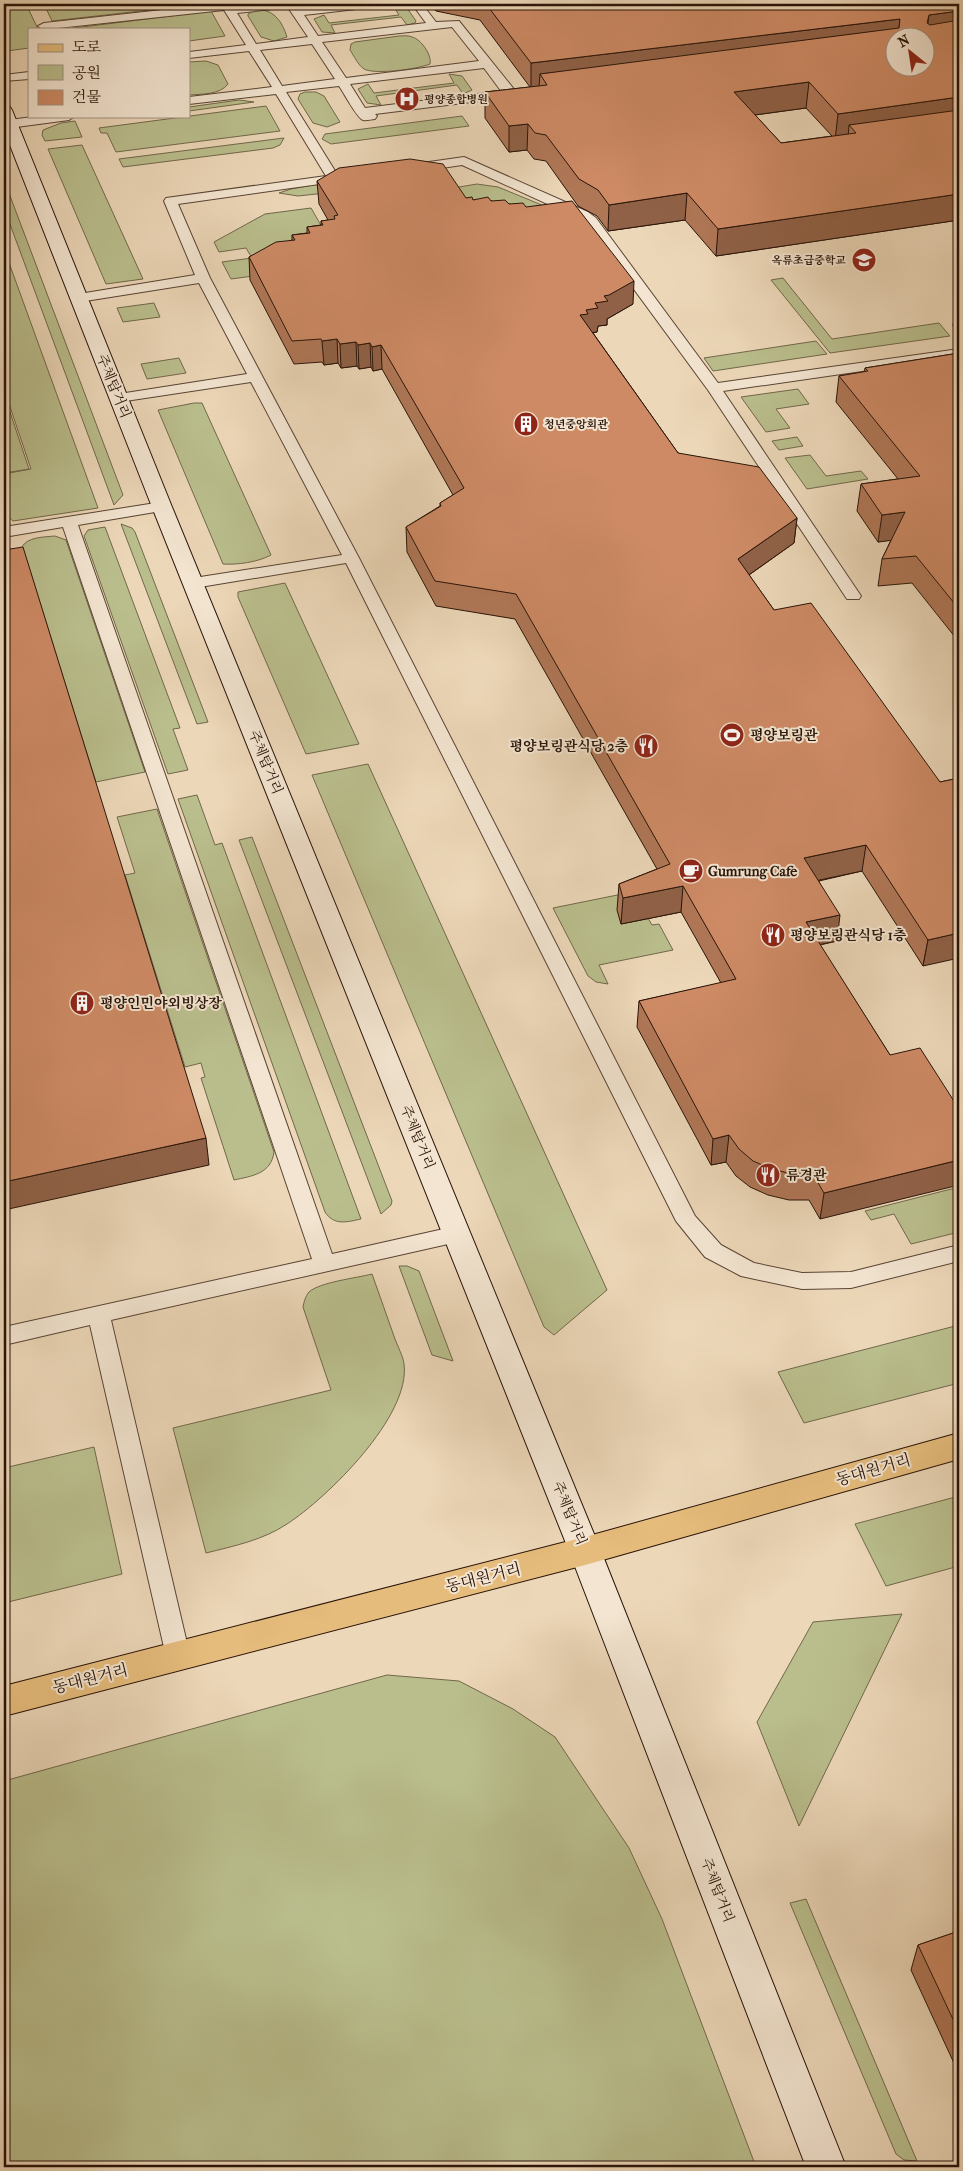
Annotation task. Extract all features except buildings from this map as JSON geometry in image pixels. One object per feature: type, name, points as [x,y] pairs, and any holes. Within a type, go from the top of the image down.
[{"type":"main road","name":"주체탑거리","points":[[6,117],[162,507],[586,1551],[826,2167]]},
{"type":"main road","name":"동대원거리","points":[[4,1700],[586,1551],[959,1446]]},
{"type":"lane","points":[[294,8],[374,4]]},
{"type":"lane","points":[[417,4],[433,25]]},
{"type":"lane","points":[[44,26],[228,7],[295,9],[319,6]]},
{"type":"lane","points":[[228,7],[334,179]]},
{"type":"lane","points":[[294,8],[364,117],[389,114]]},
{"type":"lane","points":[[190,55],[455,23],[509,93]]},
{"type":"lane","points":[[190,101],[486,64]]},
{"type":"lane","points":[[4,78],[28,75]]},
{"type":"lane","points":[[361,112],[509,93],[525,94]]},
{"type":"lane","points":[[6,117],[28,117]]},
{"type":"lane","points":[[399,170],[464,161],[583,215],[591,221],[714,388],[853,596]]},
{"type":"lane","points":[[362,175],[170,201],[203,278],[351,558],[687,1220],[713,1251],[749,1270],[802,1281],[851,1280],[959,1253]]},
{"type":"lane","points":[[79,298],[203,278]]},
{"type":"lane","points":[[714,388],[959,353]]},
{"type":"lane","points":[[119,398],[256,377]]},
{"type":"lane","points":[[4,532],[162,507]]},
{"type":"lane","points":[[69,522],[324,1263]]},
{"type":"lane","points":[[194,583],[351,558]]},
{"type":"lane","points":[[4,1336],[457,1234]]},
{"type":"lane","points":[[99,1315],[178,1656]]},
{"type":"green space","points":[[4,4],[26,4],[38,28],[28,28],[28,48],[7,51],[4,42]]},
{"type":"green space","points":[[44,4],[203,4],[52,21]]},
{"type":"green space","points":[[394,7],[407,8],[416,21],[415,23],[407,25],[401,17],[331,25],[335,33],[322,32],[314,19],[324,15],[329,23],[399,15]]},
{"type":"green space","points":[[255,10],[272,13],[279,21],[287,37],[274,41],[261,37],[248,16],[248,14]]},
{"type":"green space","points":[[211,11],[225,36],[190,41],[190,28],[74,28]]},
{"type":"green space","points":[[410,36],[419,41],[428,52],[430,64],[397,71],[370,71],[360,65],[350,50],[351,44],[355,42]]},
{"type":"green space","points":[[206,61],[218,65],[228,84],[225,88],[215,92],[190,95],[190,62]]},
{"type":"green space","points":[[449,74],[462,76],[472,90],[463,94],[457,85],[376,96],[381,105],[367,103],[358,89],[368,84],[374,93],[454,83]]},
{"type":"green space","points":[[316,92],[324,96],[340,122],[327,127],[313,123],[298,99],[300,94]]},
{"type":"green space","points":[[239,100],[254,102],[190,111],[190,107]]},
{"type":"green space","points":[[266,106],[280,131],[116,152],[107,133],[101,133],[99,128],[175,118],[190,118],[190,116]]},
{"type":"green space","points":[[462,116],[469,126],[331,144],[322,139],[325,134]]},
{"type":"green space","points":[[75,121],[82,137],[45,141],[42,135],[43,130],[61,123]]},
{"type":"green space","points":[[284,138],[280,145],[273,148],[123,167],[119,159]]},
{"type":"green space","points":[[82,145],[143,279],[106,284],[48,149]]},
{"type":"green space","points":[[4,180],[123,495],[114,505],[4,208]]},
{"type":"green space","points":[[318,184],[335,192],[298,196],[279,193],[291,189]]},
{"type":"green space","points":[[477,184],[498,187],[554,210],[511,226],[447,189]]},
{"type":"green space","points":[[311,208],[330,241],[283,272],[231,279],[222,262],[252,258],[246,248],[219,252],[214,242],[265,214]]},
{"type":"green space","points":[[4,249],[98,508],[13,521],[6,512],[4,506],[4,474],[31,469],[4,389]]},
{"type":"green space","points":[[783,278],[832,339],[939,323],[950,336],[830,353],[771,280]]},
{"type":"green space","points":[[154,303],[160,317],[123,322],[117,308]]},
{"type":"green space","points":[[816,341],[827,354],[713,371],[704,358]]},
{"type":"green space","points":[[179,358],[186,373],[147,379],[141,364]]},
{"type":"green space","points":[[798,389],[809,404],[776,409],[790,428],[766,432],[741,397]]},
{"type":"green space","points":[[4,394],[29,469],[4,473]]},
{"type":"green space","points":[[202,403],[271,555],[260,560],[223,564],[158,410]]},
{"type":"green space","points":[[797,437],[803,446],[779,450],[772,441]]},
{"type":"green space","points":[[810,455],[826,476],[861,471],[868,479],[807,489],[785,458]]},
{"type":"green space","points":[[121,524],[132,528],[135,532],[208,722],[197,724]]},
{"type":"green space","points":[[105,527],[180,728],[173,729],[188,770],[168,774],[84,536],[88,530]]},
{"type":"green space","points":[[55,536],[66,540],[145,772],[96,782],[22,547],[32,539]]},
{"type":"green space","points":[[285,583],[359,744],[306,754],[238,597],[238,592]]},
{"type":"green space","points":[[368,764],[607,1290],[554,1335],[544,1327],[312,775]]},
{"type":"green space","points":[[197,795],[215,845],[222,843],[361,1219],[341,1222],[332,1219],[325,1212],[178,799]]},
{"type":"green space","points":[[157,809],[274,1152],[269,1165],[260,1173],[234,1180],[201,1078],[205,1077],[201,1063],[185,1067],[125,875],[135,873],[117,817]]},
{"type":"green space","points":[[252,837],[392,1201],[391,1205],[381,1214],[239,840]]},
{"type":"green space","points":[[657,887],[636,898],[652,925],[659,924],[673,950],[599,965],[608,984],[596,982],[588,976],[553,908]]},
{"type":"green space","points":[[959,1187],[959,1232],[911,1244],[894,1214],[871,1220],[865,1211]]},
{"type":"green space","points":[[399,1266],[407,1266],[419,1271],[453,1361],[432,1355]]},
{"type":"green space","points":[[372,1274],[404,1364],[403,1385],[381,1431],[343,1476],[304,1512],[287,1524],[258,1538],[206,1553],[173,1428],[331,1390],[303,1307],[305,1300],[309,1292],[321,1286]]},
{"type":"green space","points":[[959,1325],[959,1383],[804,1423],[778,1372]]},
{"type":"green space","points":[[94,1447],[122,1574],[4,1603],[4,1468]]},
{"type":"green space","points":[[959,1496],[959,1566],[886,1586],[855,1524]]},
{"type":"green space","points":[[902,1614],[799,1826],[757,1722],[813,1622]]},
{"type":"green space","points":[[387,1675],[459,1681],[513,1709],[555,1737],[629,1848],[662,1919],[756,2167],[4,2167],[4,1781]]},
{"type":"green space","points":[[806,1899],[917,2161],[904,2160],[896,2154],[790,1903]]},
{"type":"place","name":"평양종합병원","points":[[407,99]]},
{"type":"place","name":"옥류초급중학교","points":[[864,260]]},
{"type":"place","name":"청년중앙회관","points":[[526,424]]},
{"type":"place","name":"평양보링관","points":[[732,735]]},
{"type":"place","name":"평양보링관식당 2층","points":[[646,746]]},
{"type":"place","name":"Gumrung Cafe","points":[[691,871]]},
{"type":"place","name":"평양보링관식당 1층","points":[[773,935]]},
{"type":"place","name":"평양인민야외빙상장","points":[[82,1003]]},
{"type":"place","name":"류경관","points":[[768,1175]]}]
